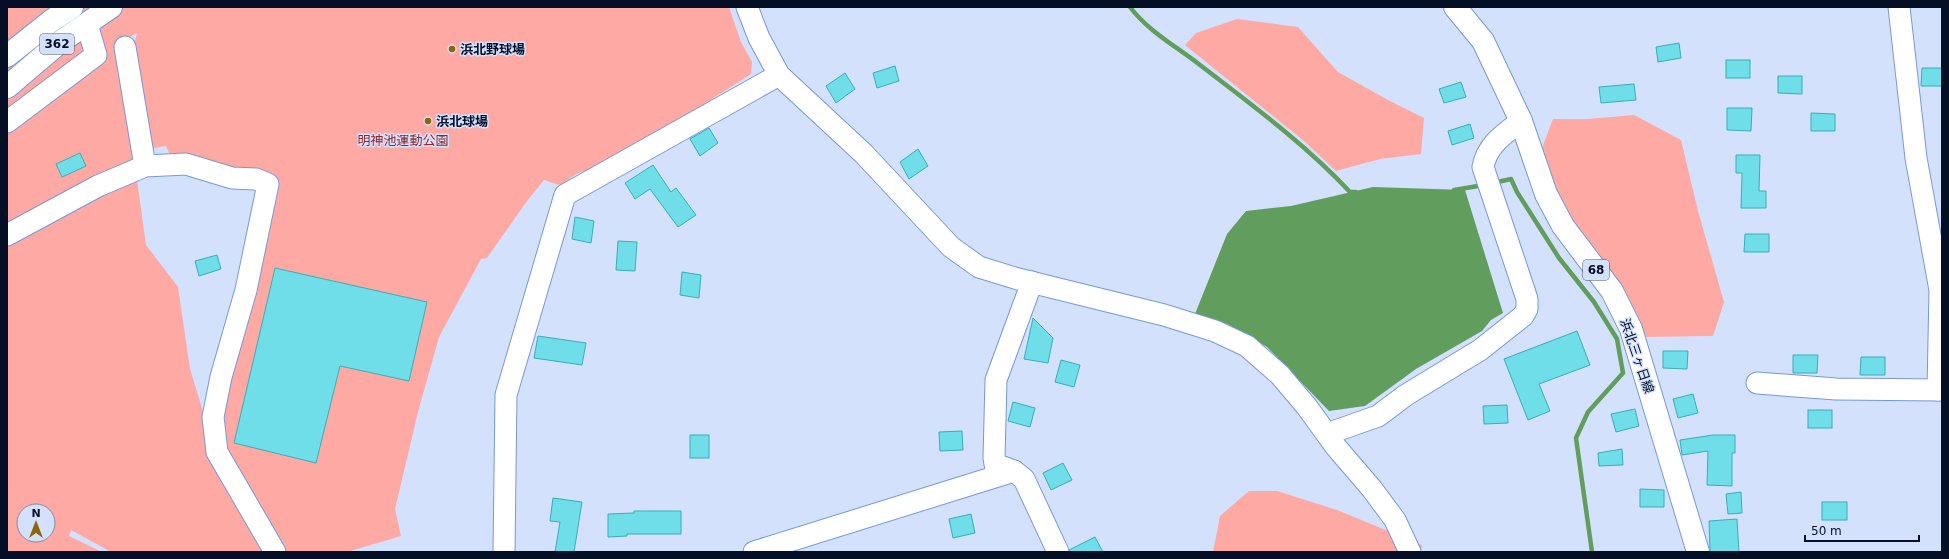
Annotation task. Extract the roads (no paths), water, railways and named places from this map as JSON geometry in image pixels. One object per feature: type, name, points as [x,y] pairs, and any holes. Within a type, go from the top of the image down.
[{"type":"main road","name":"362","points":[[7,56],[51,21],[72,7]]},
{"type":"main road","name":"362","points":[[7,87],[60,42],[111,7]]},
{"type":"main road","name":"浜北三ヶ日線","points":[[1456,7],[1483,41],[1520,121],[1546,194],[1563,226],[1612,291],[1631,329],[1698,552]]},
{"type":"street","points":[[747,7],[759,38],[779,75],[864,154],[951,247],[979,267],[1178,319],[1215,331],[1247,346],[1280,375],[1307,406],[1327,434],[1395,520],[1410,552]]},
{"type":"street","points":[[1757,383],[1836,389],[1940,390],[1940,290],[1916,158],[1899,7]]},
{"type":"street","points":[[7,122],[96,56],[87,24]]},
{"type":"street","points":[[125,47],[145,166]]},
{"type":"street","points":[[504,552],[506,395],[565,195],[779,75]]},
{"type":"street","points":[[1327,434],[1378,416],[1406,395],[1480,350],[1523,316],[1527,309],[1527,299],[1483,167],[1485,157],[1495,142],[1520,121]]},
{"type":"street","points":[[7,236],[98,186],[145,166],[186,164],[232,178],[256,179],[268,184],[246,290],[221,377],[213,417],[217,452],[275,552]]},
{"type":"street","points":[[1032,282],[996,380],[994,458],[995,464],[1014,471],[1024,478],[1058,552]]},
{"type":"street","points":[[754,552],[1014,471]]},
{"type":"waterway","points":[[1130,7],[1145,24],[1239,95],[1296,141],[1333,174],[1350,192],[1356,192]]},
{"type":"waterway","points":[[1493,183],[1511,179],[1517,192],[1559,258],[1594,302],[1617,339],[1623,373],[1588,412],[1576,438],[1592,552]]},
{"type":"waterway","points":[[1454,190],[1484,185]]},
{"type":"place","name":"浜北野球場","points":[[452,49]]},
{"type":"place","name":"浜北球場","points":[[428,121]]},
{"type":"park label","name":"明神池運動公園","points":[[403,140]]}]
